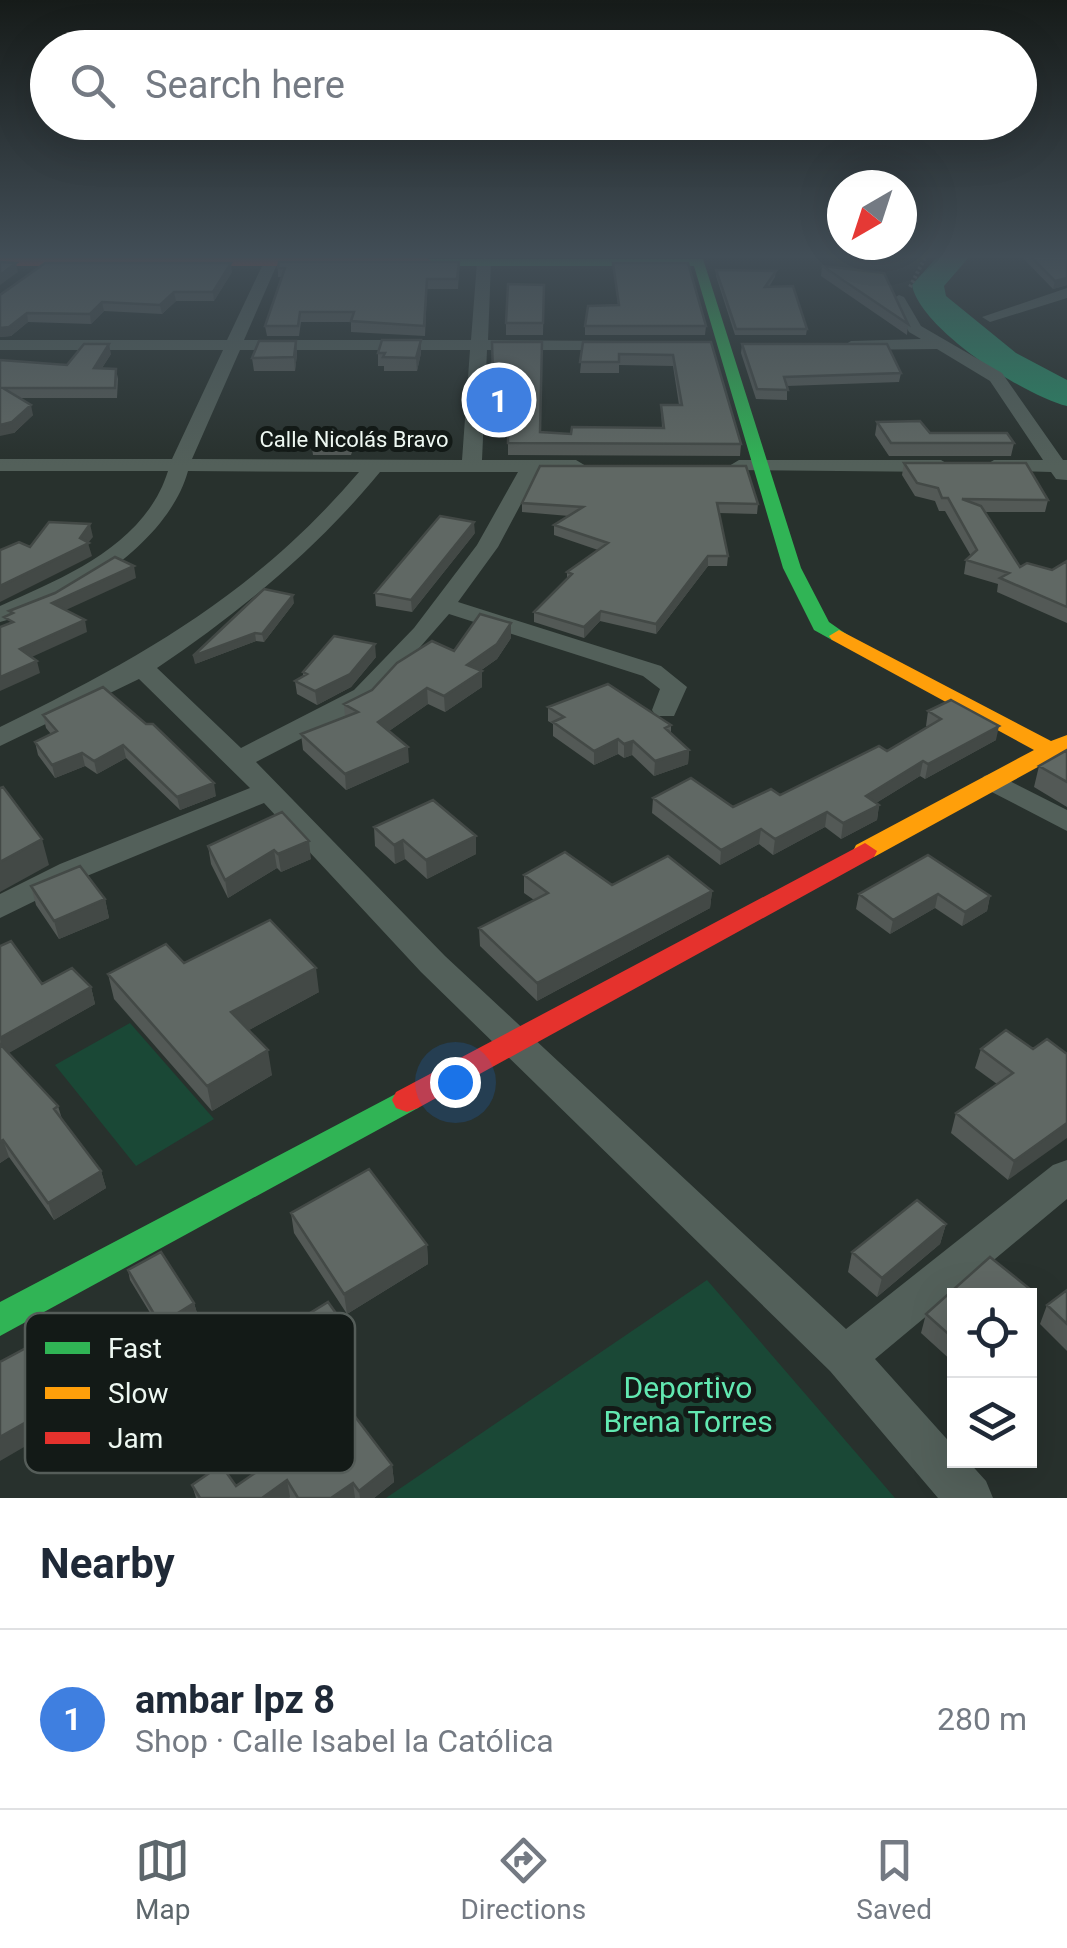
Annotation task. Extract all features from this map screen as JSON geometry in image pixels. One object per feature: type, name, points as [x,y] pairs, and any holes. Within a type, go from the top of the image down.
[{"type":"street","points":[[0,615],[68,583],[126,546],[177,488],[180,463],[241,326]]},
{"type":"street","points":[[472,465],[481,326]]},
{"type":"street","points":[[720,326],[792,568],[821,626],[1060,746]]},
{"type":"street","points":[[913,326],[996,378],[1064,471]]},
{"type":"street","points":[[839,346],[943,344]]},
{"type":"street","points":[[0,346],[631,346]]},
{"type":"street","name":"Calle Nicolás Bravo","points":[[0,465],[589,466]]},
{"type":"street","points":[[0,738],[141,667],[218,614],[332,513],[375,465]]},
{"type":"street","points":[[238,760],[363,696],[422,633],[486,547],[531,466]]},
{"type":"street","points":[[724,466],[968,466],[1064,471]]},
{"type":"street","points":[[441,604],[652,672],[674,686],[666,710]]},
{"type":"street","points":[[141,667],[238,760],[433,964],[845,1357],[968,1498]]},
{"type":"street","points":[[0,1320],[1060,746]]},
{"type":"street","points":[[994,782],[1067,822]]},
{"type":"street","points":[[0,907],[71,871],[268,791]]},
{"type":"street","points":[[845,1357],[1067,1176]]},
{"type":"green space","points":[[130,1023],[214,1119],[136,1166],[55,1065]]},
{"type":"green space","name":"Deportivo Brena Torres","points":[[707,1280],[895,1498],[386,1498]]},
{"type":"building","points":[[735,326],[806,326],[807,329],[736,329]]},
{"type":"building","points":[[382,340],[421,340],[416,358],[383,357],[385,353],[378,353]]},
{"type":"building","points":[[259,341],[296,341],[294,357],[252,358]]},
{"type":"building","points":[[492,342],[542,342],[540,432],[571,434],[572,427],[664,428],[661,405],[682,405],[673,355],[619,354],[619,362],[580,362],[583,342],[711,342],[741,444],[508,443],[508,405],[494,406]]},
{"type":"building","points":[[84,344],[109,344],[94,368],[116,369],[115,388],[3,388],[31,405],[12,422],[0,425],[0,360],[67,365]]},
{"type":"building","points":[[742,344],[887,344],[901,373],[784,377],[788,390],[757,389]]},
{"type":"building","points":[[920,421],[930,433],[1007,433],[1014,443],[891,443],[877,422]]},
{"type":"building","points":[[316,435],[355,435],[351,448],[312,448]]},
{"type":"building","points":[[904,463],[1026,463],[1048,500],[962,499],[981,506],[1020,567],[1027,563],[1052,570],[1067,561],[1067,607],[1000,578],[1009,573],[966,560],[977,550],[948,498],[942,498],[938,488],[917,483]]},
{"type":"building","points":[[540,466],[746,466],[758,504],[717,503],[728,556],[708,556],[656,624],[601,611],[584,627],[534,612],[572,574],[567,572],[608,543],[554,525],[583,507],[522,503]]},
{"type":"building","points":[[440,516],[474,522],[411,600],[375,593]]},
{"type":"building","points":[[49,522],[90,524],[80,538],[89,543],[0,586],[0,550],[19,542],[30,547]]},
{"type":"building","points":[[115,557],[134,566],[52,603],[85,620],[20,649],[37,661],[0,677],[0,627],[13,622],[4,617],[13,613],[9,611],[55,593]]},
{"type":"building","points":[[264,589],[293,595],[262,634],[255,633],[193,656]]},
{"type":"building","points":[[480,614],[511,623],[497,644],[467,665],[482,671],[444,696],[427,688],[378,722],[408,747],[345,774],[301,734],[358,712],[344,704],[372,690],[397,663],[432,641],[454,651]]},
{"type":"building","points":[[334,636],[375,644],[350,674],[315,691],[295,681],[307,674],[303,672]]},
{"type":"building","points":[[608,684],[671,725],[665,728],[689,750],[655,761],[633,741],[624,744],[618,739],[594,751],[553,722],[564,717],[548,707]]},
{"type":"building","points":[[103,687],[146,724],[153,724],[214,783],[177,797],[123,745],[94,761],[82,753],[52,765],[35,742],[57,731],[43,715]]},
{"type":"building","points":[[951,700],[999,726],[928,764],[923,761],[866,796],[879,805],[843,823],[827,812],[775,839],[761,829],[721,850],[653,798],[691,778],[733,807],[771,789],[780,795],[879,746],[887,751],[941,719],[928,711]]},
{"type":"building","points":[[1067,750],[1067,782],[1039,766]]},
{"type":"building","points":[[0,788],[42,839],[0,862]]},
{"type":"building","points":[[433,800],[476,836],[426,860],[403,840],[394,845],[374,827]]},
{"type":"building","points":[[282,812],[309,841],[278,854],[274,850],[225,880],[208,846]]},
{"type":"building","points":[[565,852],[612,885],[668,856],[712,891],[537,983],[479,928],[548,893],[524,875]]},
{"type":"building","points":[[928,855],[990,896],[965,912],[938,894],[893,920],[859,894]]},
{"type":"building","points":[[80,866],[105,899],[54,921],[31,886]]},
{"type":"building","points":[[270,920],[316,968],[231,1012],[268,1050],[207,1086],[108,974],[166,944],[184,963]]},
{"type":"building","points":[[11,941],[42,984],[72,968],[91,987],[0,1038],[0,946]]},
{"type":"building","points":[[1006,1030],[1033,1049],[1047,1039],[1067,1054],[1067,1123],[1014,1161],[956,1113],[1013,1073],[981,1049]]},
{"type":"building","points":[[0,1044],[58,1106],[54,1109],[101,1171],[48,1203],[3,1140],[0,1142]]},
{"type":"building","points":[[369,1169],[427,1245],[344,1294],[291,1213]]},
{"type":"building","points":[[917,1200],[946,1224],[882,1278],[852,1252]]},
{"type":"building","points":[[161,1252],[194,1303],[178,1313],[153,1313],[128,1270]]},
{"type":"building","points":[[990,1257],[1029,1288],[955,1288]]},
{"type":"building","points":[[1067,1290],[1067,1324],[1047,1305]]},
{"type":"building","points":[[947,1295],[947,1333],[926,1314]]},
{"type":"building","points":[[328,1302],[336,1313],[310,1313]]},
{"type":"building","points":[[25,1349],[25,1423],[0,1437],[0,1362]]},
{"type":"building","points":[[355,1417],[392,1465],[359,1491],[353,1483],[331,1498],[298,1498],[287,1480],[262,1498],[200,1498],[192,1485],[209,1473],[227,1473],[236,1486],[255,1473],[355,1473]]},
{"type":"waterway","points":[[962,326],[1003,361],[1067,395]]},
{"type":"traffic: fast","points":[[718,326],[792,568],[821,626],[839,636]]},
{"type":"traffic: fast","points":[[0,1320],[407,1100]]},
{"type":"traffic: slow","points":[[839,636],[1052,751]]},
{"type":"traffic: slow","points":[[865,851],[1067,742]]},
{"type":"traffic: jam","points":[[407,1100],[865,851]]},
{"type":"place","name":"ambar lpz 8","points":[[499,400]]}]
